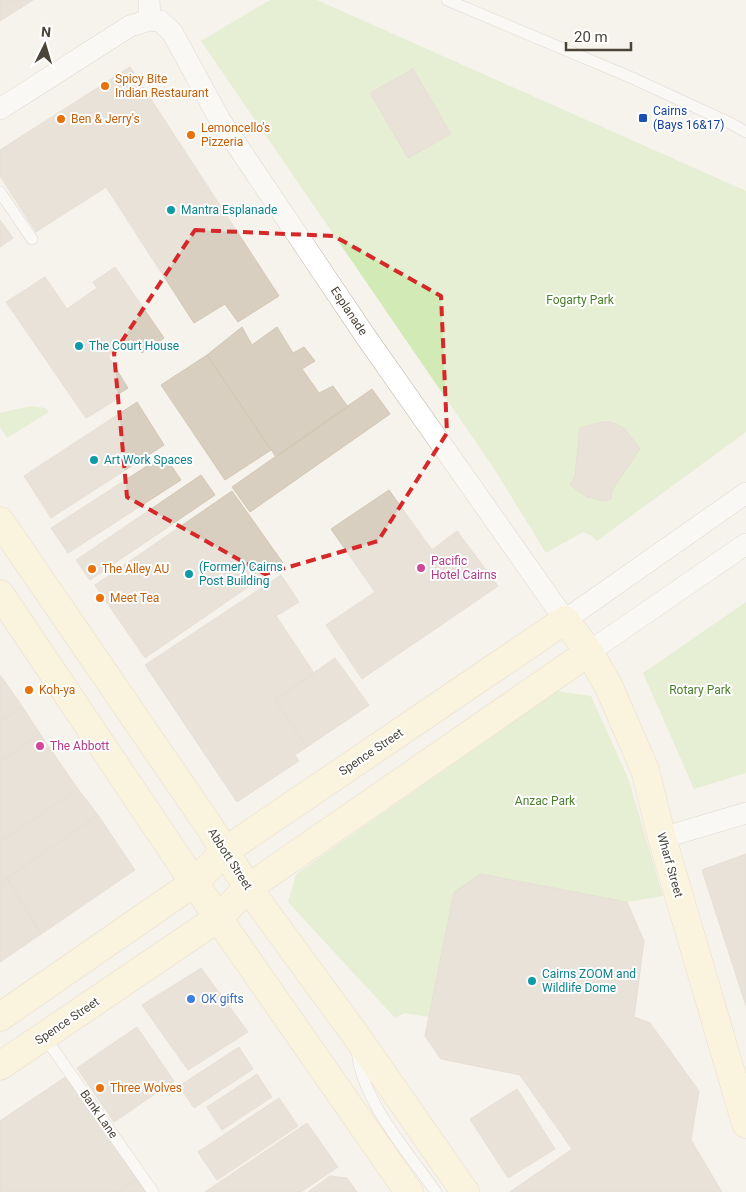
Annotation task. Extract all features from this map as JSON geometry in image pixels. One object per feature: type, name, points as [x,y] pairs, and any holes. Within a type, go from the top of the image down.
[{"type":"street","points":[[0,109],[130,26],[150,10]]},
{"type":"street","name":"Esplanade","points":[[150,10],[177,39],[220,120],[366,337],[565,620]]},
{"type":"street","name":"Spence Street","points":[[0,1017],[195,882],[225,851],[565,620],[746,493]]},
{"type":"street","name":"Abbott Street","points":[[0,522],[225,851],[248,888],[357,1037],[466,1192]]},
{"type":"street","name":"Spence Street","points":[[0,1066],[218,918],[248,888],[746,544]]},
{"type":"street","points":[[0,594],[218,918],[409,1192]]},
{"type":"street","name":"Wharf Street","points":[[565,620],[589,652],[609,688],[645,770],[662,838],[746,1124]]},
{"type":"street","points":[[662,838],[746,813]]},
{"type":"lane","points":[[447,0],[630,78],[746,132]]},
{"type":"lane","points":[[732,124],[746,128]]},
{"type":"lane","points":[[0,192],[32,238]]},
{"type":"lane","name":"Bank Lane","points":[[44,1036],[154,1192]]},
{"type":"lane","points":[[357,1037],[360,1073],[364,1084],[388,1124],[436,1192]]},
{"type":"highlighted area","points":[[195,230],[334,236],[441,296],[447,433],[378,541],[265,574],[127,497],[114,353]]},
{"type":"green space","name":"Fogarty Park","points":[[270,0],[317,0],[746,191],[746,432],[597,541],[592,536],[583,532],[546,553],[495,470],[201,41]]},
{"type":"green space","points":[[31,406],[45,408],[49,412],[7,438],[0,427],[0,413]]},
{"type":"green space","name":"Rotary Park","points":[[746,602],[746,773],[694,789],[643,673]]},
{"type":"green space","name":"Anzac Park","points":[[557,691],[591,696],[628,778],[663,896],[627,902],[454,892],[429,1017],[404,1013],[395,1018],[288,902],[296,874]]},
{"type":"building","points":[[0,0],[33,0],[0,21]]},
{"type":"building","name":"Mantra Esplanade","points":[[130,67],[279,296],[238,322],[225,304],[194,323],[106,187],[36,232],[0,176],[0,150]]},
{"type":"building","points":[[413,69],[451,134],[408,158],[370,93]]},
{"type":"building","points":[[0,220],[13,238],[0,247]]},
{"type":"building","name":"The Court House","points":[[115,267],[164,338],[142,353],[131,339],[108,356],[128,388],[117,395],[119,397],[111,403],[86,418],[6,302],[45,277],[67,309],[97,288],[93,282]]},
{"type":"building","points":[[242,327],[252,345],[277,327],[293,353],[304,347],[315,361],[302,369],[319,393],[333,386],[348,407],[276,457],[207,355]]},
{"type":"building","points":[[207,355],[271,450],[225,480],[161,385]]},
{"type":"building","points":[[372,389],[390,414],[250,512],[232,487]]},
{"type":"building","name":"Art Work Spaces","points":[[137,402],[164,445],[51,518],[24,476]]},
{"type":"building","points":[[602,422],[611,422],[624,428],[640,449],[612,490],[611,499],[606,501],[587,497],[570,485],[575,476],[580,428]]},
{"type":"building","points":[[164,455],[181,480],[68,553],[51,528]]},
{"type":"building","points":[[201,475],[215,495],[90,580],[76,560]]},
{"type":"building","name":"Pacific Hotel Cairns","points":[[389,490],[432,550],[457,531],[498,586],[362,679],[326,625],[375,592],[331,529]]},
{"type":"building","name":"(Former) Cairns Post Building","points":[[232,491],[283,563],[145,658],[95,585]]},
{"type":"building","points":[[281,575],[299,602],[276,616],[314,673],[275,700],[307,747],[295,755],[299,761],[237,802],[145,665]]},
{"type":"building","points":[[335,658],[369,705],[307,747],[275,700]]},
{"type":"building","points":[[0,675],[22,706],[0,722]]},
{"type":"building","points":[[22,706],[40,734],[0,762],[0,722]]},
{"type":"building","points":[[40,734],[78,789],[0,842],[0,762]]},
{"type":"building","points":[[78,789],[98,815],[0,883],[0,842]]},
{"type":"building","points":[[98,815],[135,870],[41,934],[7,878]]},
{"type":"building","points":[[746,854],[746,1006],[702,870]]},
{"type":"building","points":[[481,874],[627,902],[644,941],[634,1017],[650,1023],[699,1091],[691,1140],[722,1192],[510,1192],[572,1149],[520,1075],[441,1059],[425,1036],[454,892]]},
{"type":"building","points":[[7,878],[41,934],[0,962],[0,883]]},
{"type":"building","points":[[201,968],[248,1032],[188,1070],[142,1005]]},
{"type":"building","points":[[137,1027],[174,1081],[114,1122],[77,1068]]},
{"type":"building","points":[[239,1047],[253,1069],[194,1108],[179,1086]]},
{"type":"building","points":[[257,1074],[272,1097],[222,1130],[207,1107]]},
{"type":"building","points":[[67,1076],[137,1179],[117,1192],[0,1192],[0,1121]]},
{"type":"building","points":[[517,1089],[555,1149],[508,1178],[470,1119]]},
{"type":"building","points":[[279,1098],[298,1126],[217,1180],[198,1152]]},
{"type":"building","points":[[307,1123],[338,1167],[301,1192],[205,1192]]},
{"type":"building","points":[[330,1176],[347,1178],[357,1192],[308,1192]]},
{"type":"building","points":[[137,1179],[146,1192],[117,1192]]},
{"type":"place","name":"Spicy Bite Indian Restaurant","points":[[105,86]]},
{"type":"place","name":"Cairns (Bays 16&17)","points":[[643,118]]},
{"type":"place","name":"Ben & Jerry's","points":[[61,119]]},
{"type":"place","name":"Lemoncello's Pizzeria","points":[[191,135]]},
{"type":"place","name":"Mantra Esplanade","points":[[171,210]]},
{"type":"place","name":"The Court House","points":[[79,346]]},
{"type":"place","name":"Art Work Spaces","points":[[94,460]]},
{"type":"place","name":"Pacific Hotel Cairns","points":[[421,568]]},
{"type":"place","name":"The Alley AU","points":[[92,569]]},
{"type":"place","name":"(Former) Cairns Post Building","points":[[189,574]]},
{"type":"place","name":"Meet Tea","points":[[100,598]]},
{"type":"place","name":"Koh-ya","points":[[29,690]]},
{"type":"place","name":"The Abbott","points":[[40,746]]},
{"type":"place","name":"Cairns ZOOM and Wildlife Dome","points":[[532,981]]},
{"type":"place","name":"OK gifts","points":[[191,999]]},
{"type":"place","name":"Three Wolves","points":[[100,1088]]}]
